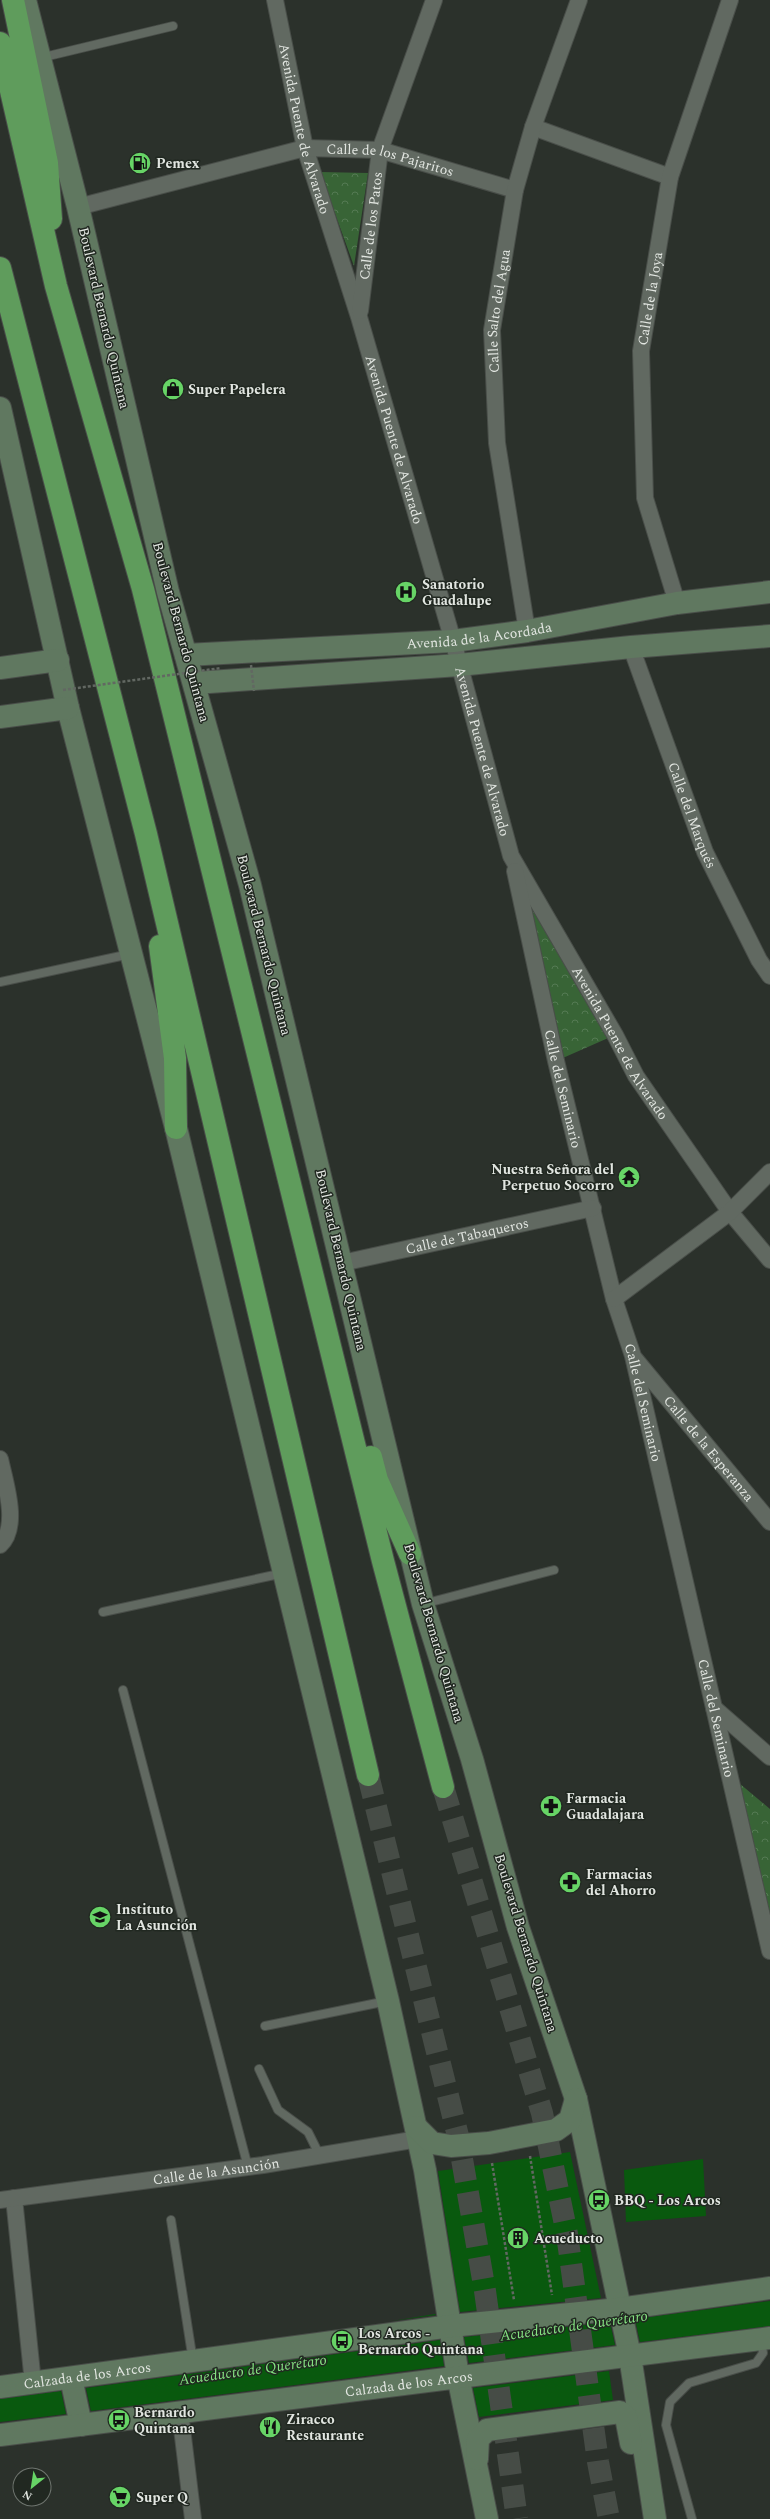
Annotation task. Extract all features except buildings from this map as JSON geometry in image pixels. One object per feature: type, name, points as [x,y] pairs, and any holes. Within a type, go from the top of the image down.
[{"type":"highway","points":[[13,0],[47,163],[56,286]]},
{"type":"highway","name":"Boulevard Bernardo Quintana","points":[[0,44],[56,286],[143,589],[383,1562],[443,1786]]},
{"type":"highway","points":[[0,268],[146,834],[368,1775]]},
{"type":"highway","points":[[146,834],[174,1058],[176,1128]]},
{"type":"highway","points":[[274,1121],[293,1152],[377,1480],[410,1554]]},
{"type":"main road","name":"Boulevard Bernardo Quintana","points":[[25,0],[78,207],[168,592],[195,682],[250,884],[423,1604],[472,1759],[518,1927],[576,2100],[614,2271],[619,2309],[630,2356],[655,2519]]},
{"type":"main road","points":[[0,408],[58,660],[65,699],[176,1128],[388,2001],[425,2170],[458,2376],[488,2519]]},
{"type":"main road","name":"Avenida de la Acordada","points":[[186,655],[453,641],[527,631],[677,603],[770,592]]},
{"type":"main road","name":"Avenida de la Acordada","points":[[195,682],[459,665],[631,647],[770,636]]},
{"type":"main road","points":[[0,668],[58,660]]},
{"type":"main road","points":[[0,717],[65,699]]},
{"type":"main road","points":[[417,2133],[432,2143],[451,2146],[489,2143],[556,2130],[570,2120],[576,2100]]},
{"type":"main road","name":"Calzada de los Arcos","points":[[0,2387],[451,2326],[619,2309],[770,2288]]},
{"type":"main road","name":"Calzada de los Arcos","points":[[0,2435],[458,2376],[765,2339]]},
{"type":"main road","points":[[71,2378],[81,2425]]},
{"type":"main road","points":[[477,2470],[478,2439],[487,2430],[620,2412],[626,2417],[643,2519]]},
{"type":"street","name":"Avenida Puente de Alvarado","points":[[275,0],[305,148],[359,317],[453,641],[511,856],[615,1034],[636,1076],[730,1212],[770,1260]]},
{"type":"street","name":"Calle de los Patos","points":[[359,317],[380,150],[434,0]]},
{"type":"street","name":"Calle Salto del Agua","points":[[527,631],[497,443],[492,330],[515,190],[533,127],[579,0]]},
{"type":"street","name":"Calle de la Joya","points":[[677,603],[645,498],[641,359],[670,177],[730,0]]},
{"type":"street","points":[[533,127],[670,177]]},
{"type":"street","name":"Calle de los Pajaritos","points":[[78,207],[305,148],[380,150],[515,190]]},
{"type":"street","name":"Calle del Marqués","points":[[631,647],[705,852],[770,976]]},
{"type":"street","name":"Calle del Seminario","points":[[511,856],[556,1061],[614,1299],[633,1356],[770,1951]]},
{"type":"street","points":[[614,1299],[730,1212],[770,1172]]},
{"type":"street","name":"Calle de Tabaqueros","points":[[342,1263],[593,1208]]},
{"type":"street","name":"Calle de la Esperanza","points":[[633,1356],[767,1514]]},
{"type":"street","points":[[0,1459],[11,1506],[6,1540],[0,1545]]},
{"type":"street","points":[[714,1708],[770,1758]]},
{"type":"street","name":"Calle de la Asunción","points":[[33,2383],[7,2199],[320,2156],[417,2133]]},
{"type":"street","points":[[180,2412],[193,2519]]},
{"type":"lane","points":[[40,58],[174,26]]},
{"type":"lane","points":[[0,982],[131,954]]},
{"type":"lane","points":[[423,1604],[554,1570]]},
{"type":"lane","points":[[102,1612],[284,1573]]},
{"type":"lane","points":[[123,1690],[248,2167]]},
{"type":"lane","points":[[265,2026],[388,2001]]},
{"type":"lane","points":[[259,2069],[278,2110],[308,2132],[320,2156]]},
{"type":"lane","points":[[171,2220],[193,2361]]},
{"type":"lane","points":[[692,2519],[666,2424],[670,2402],[689,2383],[756,2363],[763,2353],[765,2339]]},
{"type":"path","points":[[251,665],[254,691]]},
{"type":"path","points":[[65,699],[221,668]]},
{"type":"path","points":[[529,2151],[555,2316]]},
{"type":"path","points":[[491,2158],[517,2320]]},
{"type":"green space","points":[[320,172],[368,173],[354,266]]},
{"type":"green space","points":[[511,856],[615,1035],[556,1061]]},
{"type":"green space","points":[[727,1773],[770,1809],[770,1952]]},
{"type":"tunnel","points":[[368,1775],[458,2136],[485,2291],[517,2519]]},
{"type":"tunnel","points":[[443,1787],[542,2113],[567,2234],[598,2462],[609,2519]]},
{"type":"place","name":"Pemex","points":[[140,163]]},
{"type":"place","name":"Super Papelera","points":[[173,389]]},
{"type":"place","name":"Sanatorio Guadalupe","points":[[406,592]]},
{"type":"place","name":"Nuestra Señora del Perpetuo Socorro","points":[[629,1177]]},
{"type":"place","name":"Farmacia Guadalajara","points":[[551,1806]]},
{"type":"place","name":"Farmacias del Ahorro","points":[[570,1882]]},
{"type":"place","name":"Instituto La Asunción","points":[[100,1917]]},
{"type":"place","name":"BBQ - Los Arcos","points":[[599,2200]]},
{"type":"place","name":"Acueducto","points":[[518,2238]]},
{"type":"place","name":"Los Arcos - Bernardo Quintana","points":[[342,2341]]},
{"type":"place","name":"Bernardo Quintana","points":[[119,2420]]},
{"type":"place","name":"Ziracco Restaurante","points":[[270,2427]]},
{"type":"place","name":"Super Q","points":[[120,2497]]},
{"type":"water label","name":"Acueducto de Querétaro","points":[[574,2326]]},
{"type":"water label","name":"Acueducto de Querétaro","points":[[253,2370]]}]
